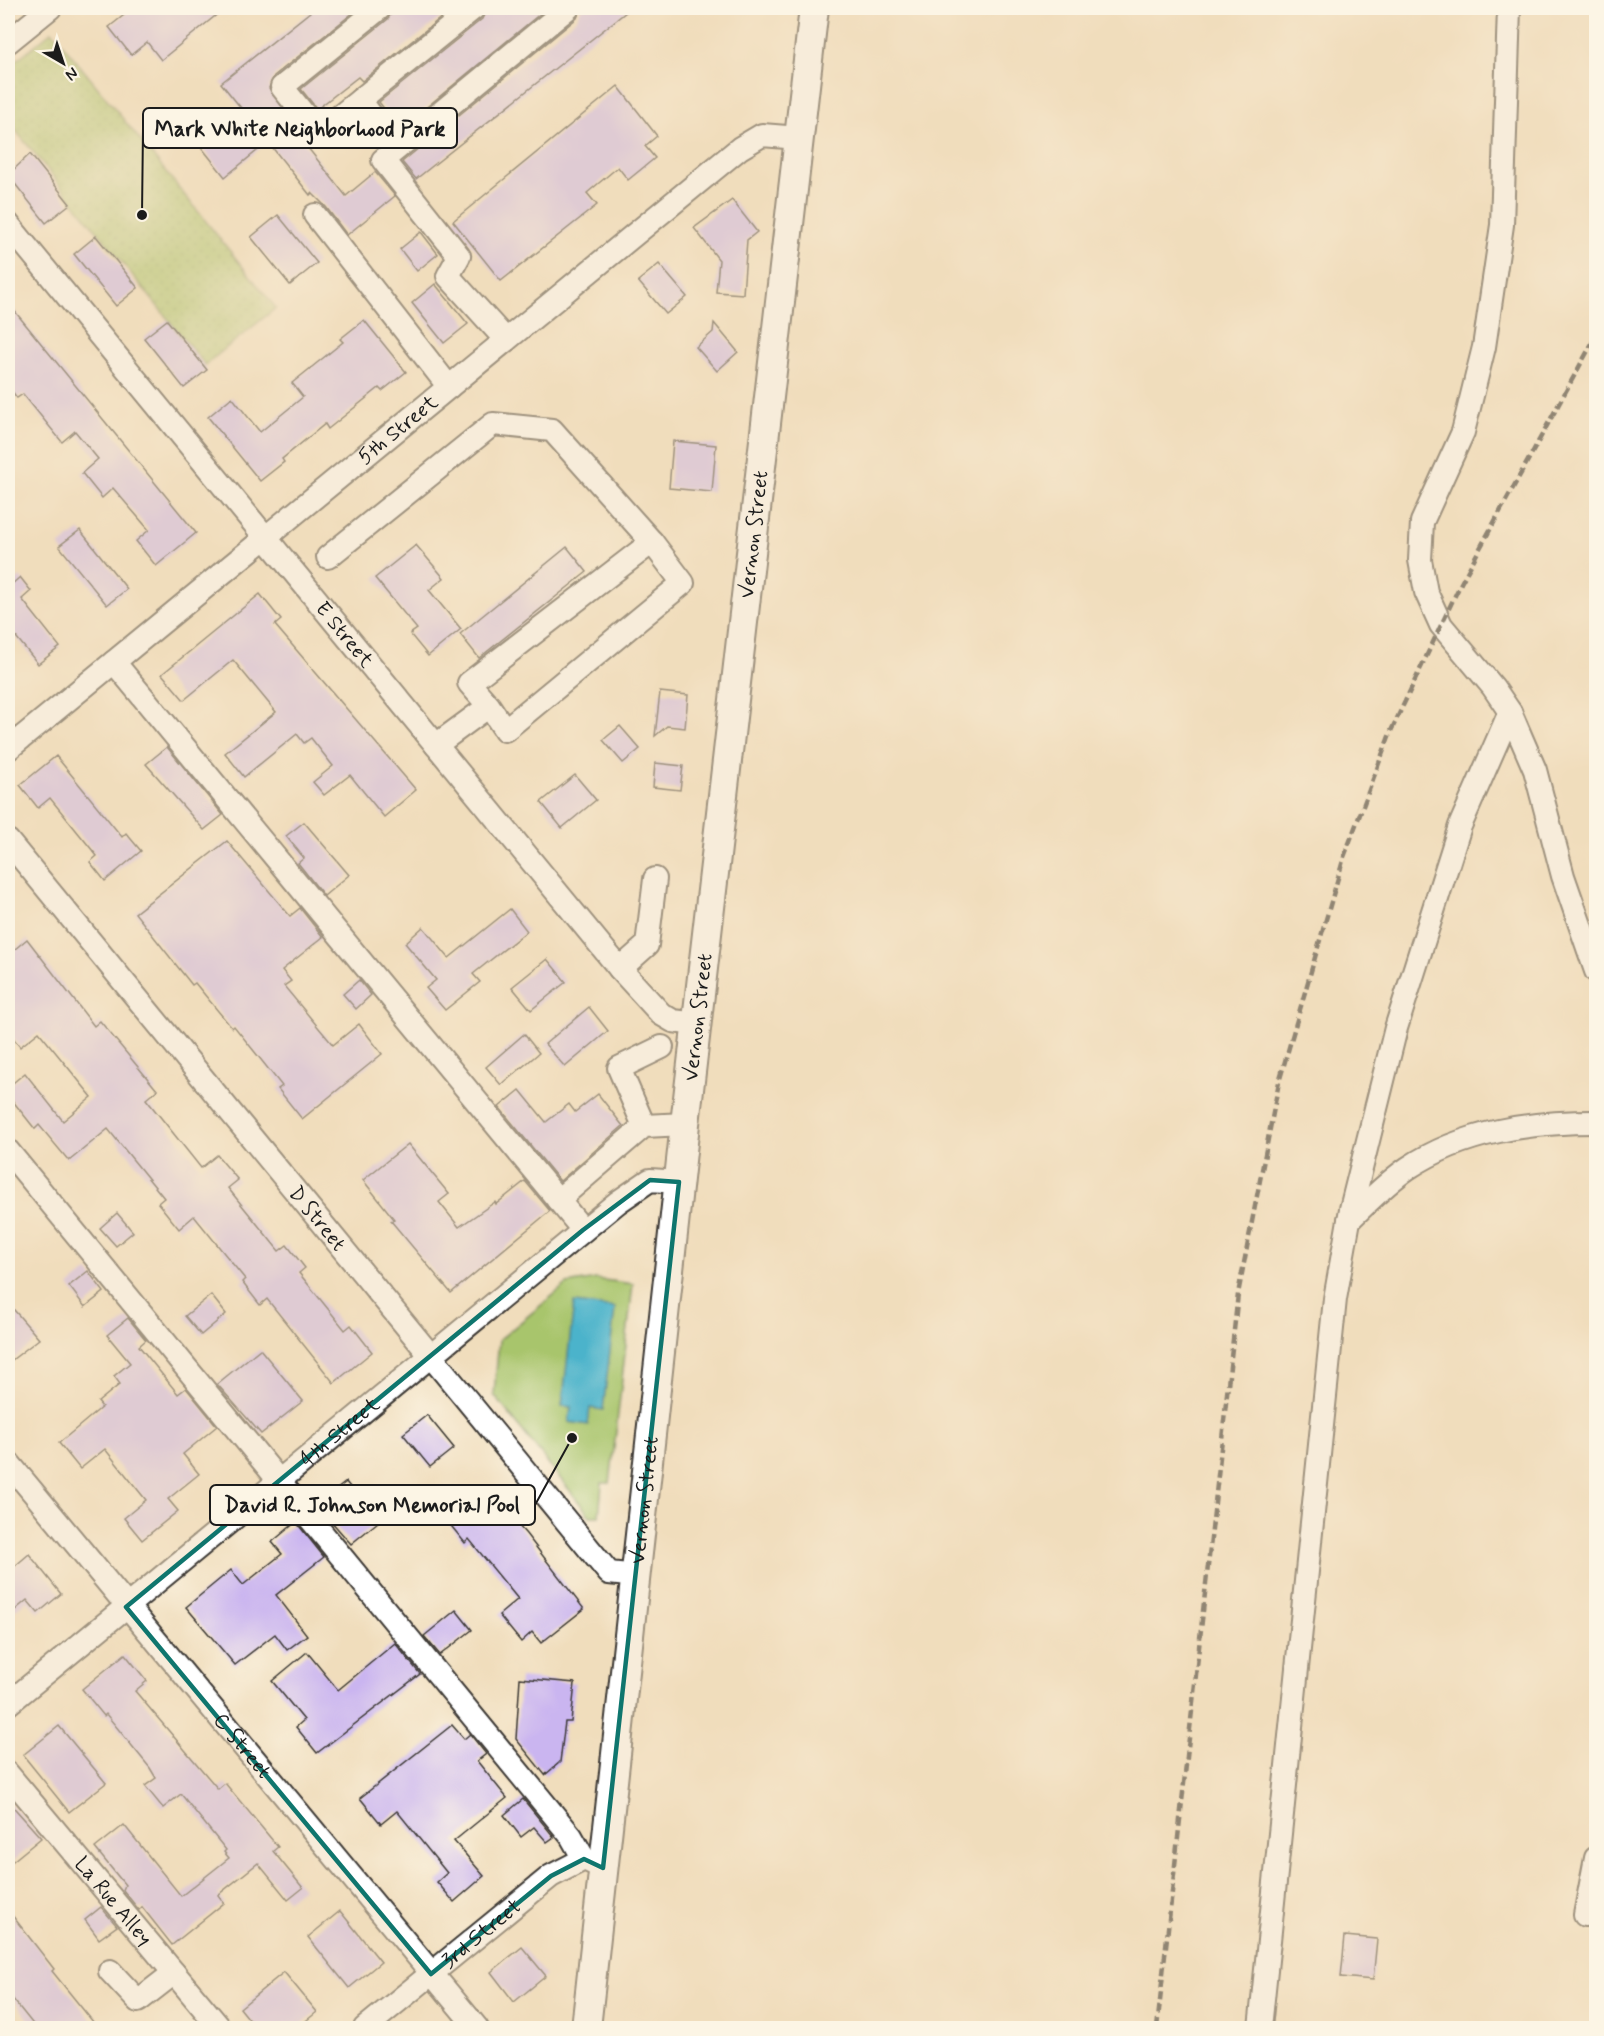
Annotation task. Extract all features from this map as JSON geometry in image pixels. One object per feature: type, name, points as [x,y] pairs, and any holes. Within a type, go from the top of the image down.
[{"type":"main road","name":"Vernon Street","points":[[586,2028],[593,1863],[637,1576],[696,1024],[814,8]]},
{"type":"street","points":[[8,42],[50,8]]},
{"type":"street","points":[[381,8],[282,87],[319,134],[474,8]]},
{"type":"street","points":[[506,340],[448,276],[459,256],[383,160],[568,8]]},
{"type":"street","points":[[1509,8],[1503,214],[1486,336],[1463,432],[1422,522],[1420,560],[1426,592],[1441,625],[1493,687],[1510,712],[1535,770],[1563,876],[1596,971]]},
{"type":"street","points":[[360,100],[396,149]]},
{"type":"street","name":"5th Street","points":[[8,749],[740,148],[762,135],[799,138]]},
{"type":"street","points":[[315,215],[449,387]]},
{"type":"street","name":"E Street","points":[[8,224],[620,969],[661,1014],[673,1021],[696,1024]]},
{"type":"street","points":[[328,557],[494,424],[552,430],[652,542],[683,582],[505,730],[489,706],[469,683],[652,542]]},
{"type":"street","points":[[114,662],[583,1230]]},
{"type":"street","points":[[436,746],[489,706]]},
{"type":"street","points":[[1260,2028],[1331,1333],[1349,1220],[1396,1028],[1460,826],[1510,712]]},
{"type":"street","name":"D Street","points":[[8,841],[609,1573],[637,1576]]},
{"type":"street","points":[[620,969],[646,945],[655,879]]},
{"type":"street","points":[[644,1126],[620,1068],[662,1047]]},
{"type":"street","points":[[1349,1220],[1408,1168],[1459,1142],[1514,1127],[1542,1123],[1596,1122]]},
{"type":"street","points":[[558,1200],[644,1126],[685,1124]]},
{"type":"street","points":[[8,1151],[593,1863]]},
{"type":"street","name":"4th Street","points":[[8,1704],[583,1230],[650,1180],[679,1182]]},
{"type":"street","name":"C Street","points":[[8,1462],[477,2028]]},
{"type":"street","name":"La Rue Alley","points":[[8,1774],[220,2028]]},
{"type":"street","points":[[1585,1915],[1596,1858]]},
{"type":"street","name":"3rd Street","points":[[365,2028],[551,1876],[593,1863]]},
{"type":"street","points":[[110,1971],[138,2001],[174,1973]]},
{"type":"highlighted area","points":[[650,1180],[679,1182],[603,1868],[584,1859],[551,1876],[431,1974],[126,1607],[583,1230]]},
{"type":"green space","points":[[52,31],[276,308],[205,365],[8,121],[8,67]]},
{"type":"green space","points":[[596,1279],[633,1284],[610,1483],[602,1483],[599,1516],[590,1516],[494,1395],[499,1340],[567,1284]]},
{"type":"water","points":[[574,1303],[615,1308],[603,1410],[590,1408],[588,1425],[569,1422],[571,1407],[562,1406]]},
{"type":"building","points":[[133,8],[225,8],[161,60],[147,42],[131,55],[109,27]]},
{"type":"building","points":[[315,8],[359,8],[274,76],[269,88],[296,126],[293,129],[346,196],[375,172],[395,196],[347,235],[326,207],[312,193],[310,195],[268,142],[225,177],[198,143],[241,108],[221,83]]},
{"type":"building","points":[[393,8],[453,8],[362,81],[358,77],[317,109],[301,89],[388,19]]},
{"type":"building","points":[[487,8],[547,8],[400,129],[379,102],[482,19]]},
{"type":"building","points":[[581,8],[631,8],[416,179],[402,162],[577,18]]},
{"type":"building","points":[[618,86],[657,136],[645,146],[655,158],[628,180],[618,167],[587,193],[597,205],[501,281],[453,221]]},
{"type":"building","points":[[30,154],[70,204],[46,223],[8,175]]},
{"type":"building","points":[[732,200],[757,232],[747,240],[743,294],[716,292],[719,260],[694,228]]},
{"type":"building","points":[[278,215],[317,263],[290,285],[251,237]]},
{"type":"building","points":[[421,232],[438,254],[417,271],[400,249]]},
{"type":"building","points":[[96,236],[138,288],[116,306],[74,254]]},
{"type":"building","points":[[659,264],[687,297],[666,314],[638,281]]},
{"type":"building","points":[[435,284],[468,324],[444,343],[412,303]]},
{"type":"building","points":[[8,303],[196,533],[156,566],[136,541],[149,530],[113,488],[102,498],[82,473],[98,459],[75,431],[62,442],[23,394],[17,398],[8,386]]},
{"type":"building","points":[[167,320],[207,370],[184,388],[144,338]]},
{"type":"building","points":[[364,320],[406,372],[382,391],[379,388],[328,429],[325,424],[282,459],[284,462],[260,481],[208,417],[232,397],[260,432],[303,397],[292,383],[343,342],[340,339]]},
{"type":"building","points":[[714,323],[738,352],[717,371],[696,347],[713,332]]},
{"type":"building","points":[[673,441],[716,445],[712,492],[669,488]]},
{"type":"building","points":[[80,530],[127,589],[107,605],[59,546]]},
{"type":"building","points":[[416,545],[444,578],[429,590],[461,629],[428,656],[410,634],[417,629],[375,578]]},
{"type":"building","points":[[567,547],[587,572],[479,658],[460,634]]},
{"type":"building","points":[[20,577],[31,591],[22,599],[60,647],[38,664],[8,627],[8,581],[11,585]]},
{"type":"building","points":[[260,594],[281,620],[275,625],[416,790],[384,817],[350,775],[324,795],[313,782],[333,766],[311,738],[304,743],[297,734],[244,777],[225,753],[276,712],[233,660],[184,700],[162,674]]},
{"type":"building","points":[[660,692],[688,695],[685,728],[667,726],[655,736]]},
{"type":"building","points":[[620,726],[640,749],[623,763],[603,740]]},
{"type":"building","points":[[167,747],[223,815],[204,830],[146,764]]},
{"type":"building","points":[[56,756],[122,837],[126,833],[141,851],[105,881],[90,862],[97,856],[50,798],[38,808],[20,785]]},
{"type":"building","points":[[655,763],[683,766],[680,790],[653,787]]},
{"type":"building","points":[[575,775],[596,800],[562,828],[541,802]]},
{"type":"building","points":[[304,822],[349,875],[324,896],[298,863],[304,858],[286,836]]},
{"type":"building","points":[[227,841],[290,916],[300,908],[323,937],[282,970],[291,981],[284,986],[333,1045],[359,1024],[382,1054],[302,1119],[278,1089],[282,1086],[234,1026],[232,1028],[195,983],[192,985],[135,913]]},
{"type":"building","points":[[510,909],[527,931],[473,974],[480,982],[445,1010],[426,988],[436,980],[405,943],[423,927],[449,958]]},
{"type":"building","points":[[27,939],[94,1026],[100,1021],[157,1090],[146,1099],[201,1168],[217,1155],[238,1180],[228,1188],[279,1251],[287,1245],[305,1268],[299,1273],[345,1330],[351,1325],[372,1352],[334,1383],[267,1299],[260,1305],[242,1282],[245,1279],[194,1216],[179,1229],[158,1203],[164,1198],[108,1129],[69,1161],[39,1125],[35,1129],[8,1095],[8,1087],[25,1073],[63,1121],[92,1097],[39,1032],[20,1047],[8,1031],[8,955]]},
{"type":"building","points":[[547,959],[566,982],[531,1010],[512,987]]},
{"type":"building","points":[[359,980],[371,995],[356,1009],[343,994]]},
{"type":"building","points":[[589,1007],[608,1031],[565,1067],[545,1044]]},
{"type":"building","points":[[524,1034],[539,1053],[501,1085],[486,1067]]},
{"type":"building","points":[[520,1090],[546,1122],[569,1104],[575,1112],[598,1094],[623,1126],[560,1181],[499,1107]]},
{"type":"building","points":[[408,1144],[449,1194],[439,1202],[459,1227],[495,1202],[496,1204],[525,1181],[550,1211],[451,1293],[391,1221],[394,1219],[363,1180]]},
{"type":"building","points":[[117,1213],[133,1232],[116,1246],[100,1228]]},
{"type":"building","points":[[88,1271],[104,1292],[85,1307],[69,1286]]},
{"type":"building","points":[[211,1295],[226,1314],[201,1335],[185,1316]]},
{"type":"building","points":[[8,1303],[39,1339],[8,1363]]},
{"type":"building","points":[[128,1318],[146,1340],[139,1346],[178,1394],[186,1388],[217,1426],[183,1454],[199,1474],[168,1499],[178,1511],[142,1540],[124,1518],[146,1500],[105,1449],[80,1469],[59,1443],[102,1407],[98,1402],[120,1384],[114,1376],[130,1363],[107,1335]]},
{"type":"building","points":[[260,1349],[303,1401],[261,1434],[217,1384]]},
{"type":"building","points":[[427,1415],[454,1448],[430,1467],[403,1434]]},
{"type":"building","points":[[346,1482],[378,1522],[351,1544],[317,1505]]},
{"type":"building","points":[[486,1489],[526,1534],[584,1609],[541,1643],[532,1632],[521,1642],[499,1615],[518,1599],[469,1539],[465,1543],[448,1522]]},
{"type":"building","points":[[296,1522],[324,1557],[276,1595],[307,1635],[287,1650],[275,1634],[235,1665],[186,1607],[231,1570],[243,1585],[282,1554],[272,1542]]},
{"type":"building","points":[[29,1554],[61,1594],[38,1613],[27,1600],[8,1616],[8,1572]]},
{"type":"building","points":[[456,1610],[472,1630],[440,1655],[424,1636]]},
{"type":"building","points":[[395,1643],[420,1674],[317,1753],[296,1727],[304,1720],[272,1681],[307,1652],[338,1690]]},
{"type":"building","points":[[125,1654],[147,1681],[135,1691],[218,1789],[225,1783],[278,1847],[273,1851],[303,1888],[288,1900],[258,1863],[218,1895],[224,1903],[172,1945],[142,1907],[139,1910],[123,1890],[125,1885],[95,1848],[124,1825],[181,1896],[229,1858],[224,1852],[226,1850],[181,1794],[163,1808],[145,1786],[156,1778],[150,1768],[106,1714],[104,1716],[82,1689]]},
{"type":"building","points":[[520,1678],[575,1683],[571,1722],[565,1722],[560,1762],[545,1775],[516,1739]]},
{"type":"building","points":[[452,1725],[464,1739],[470,1734],[486,1754],[477,1761],[507,1798],[454,1841],[484,1876],[454,1902],[437,1882],[447,1873],[397,1811],[381,1824],[360,1798]]},
{"type":"building","points":[[59,1726],[106,1783],[69,1812],[23,1755]]},
{"type":"building","points":[[523,1799],[554,1837],[547,1842],[534,1827],[521,1837],[504,1815]]},
{"type":"building","points":[[8,1801],[41,1838],[8,1865]]},
{"type":"building","points":[[101,1907],[117,1926],[99,1939],[85,1920]]},
{"type":"building","points":[[8,1910],[54,1969],[52,1971],[98,2028],[36,2028],[8,1993]]},
{"type":"building","points":[[340,1911],[381,1962],[349,1988],[308,1937]]},
{"type":"building","points":[[1345,1936],[1377,1939],[1373,1980],[1341,1977]]},
{"type":"building","points":[[522,1947],[546,1976],[514,2002],[491,1972]]},
{"type":"building","points":[[284,1972],[317,2012],[297,2028],[256,2028],[240,2008]]},
{"type":"railway","points":[[1157,2028],[1238,1294],[1279,1082],[1344,857],[1391,731],[1461,583],[1596,336]]},
{"type":"place","name":"Mark White Neighborhood Park","points":[[142,215]]},
{"type":"place","name":"David R. Johnson Memorial Pool","points":[[572,1438]]}]
